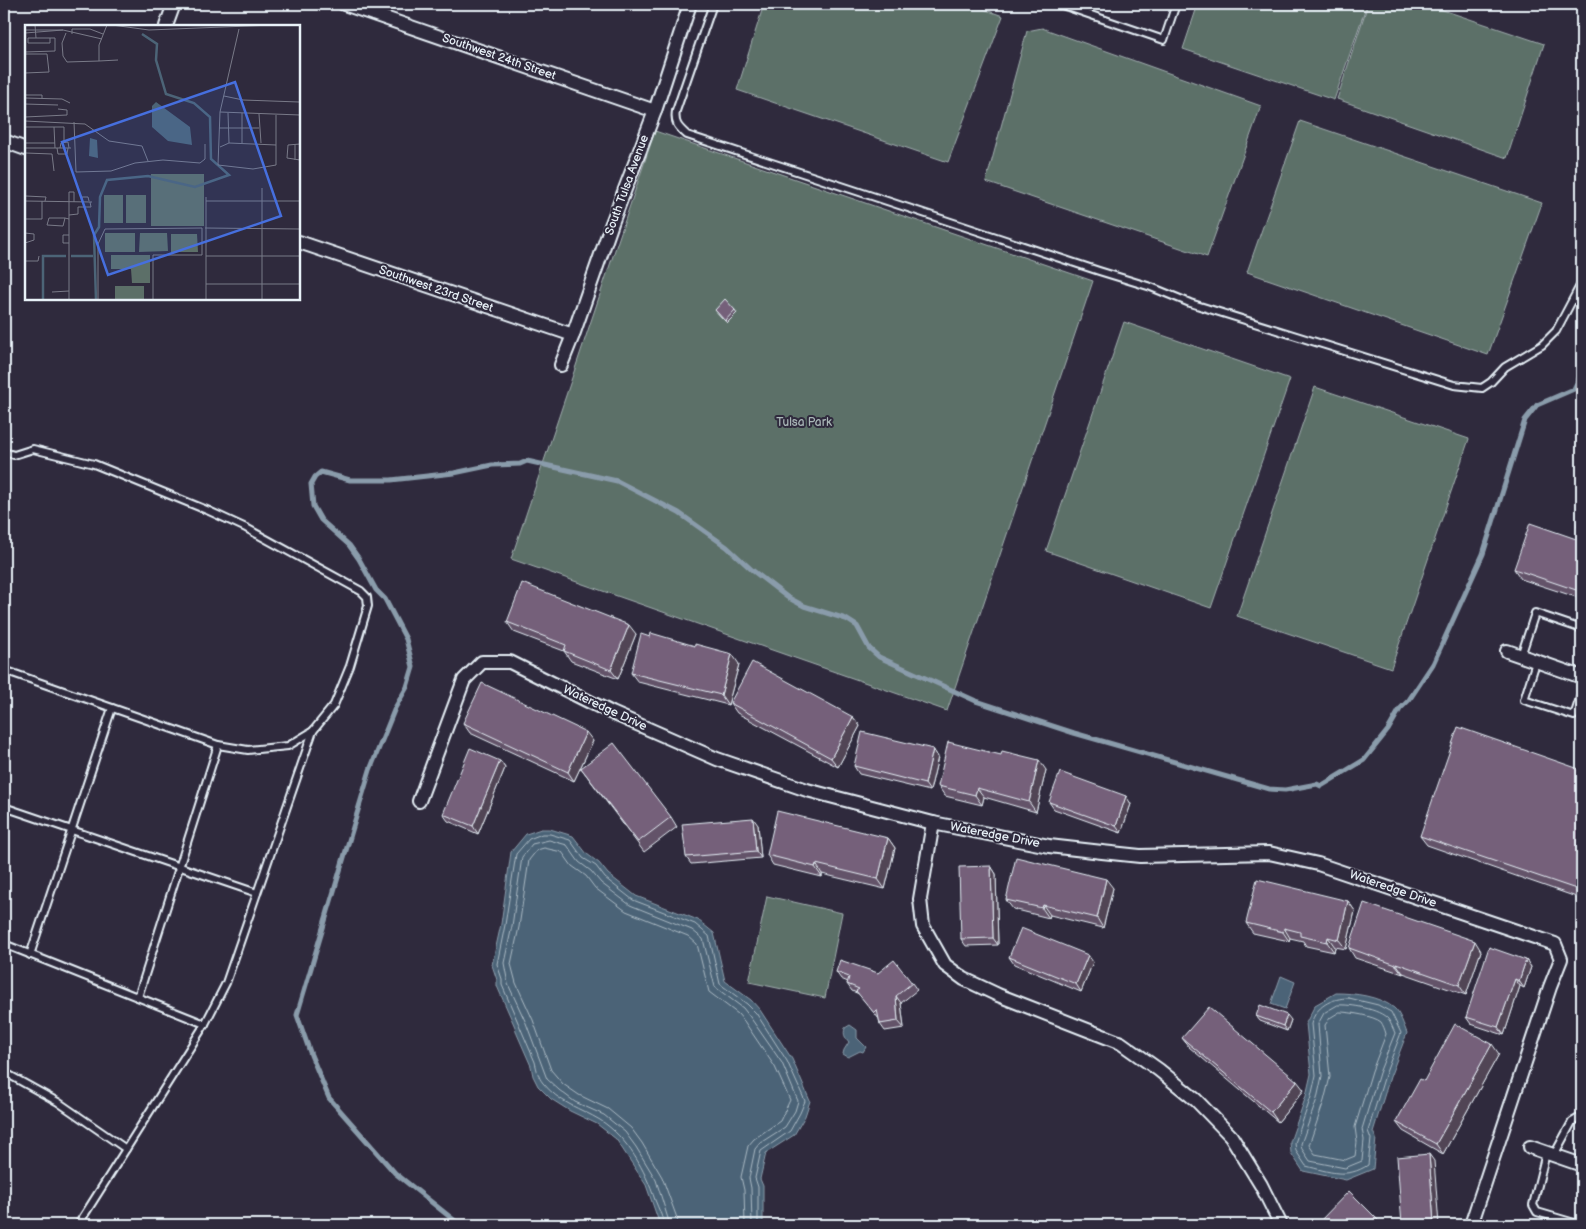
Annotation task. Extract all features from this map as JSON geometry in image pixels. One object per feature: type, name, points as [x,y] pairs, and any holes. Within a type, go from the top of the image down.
[{"type":"street","points":[[166,25],[174,4]]},
{"type":"street","name":"Southwest 24th Street","points":[[344,4],[655,111]]},
{"type":"street","name":"South Tulsa Avenue","points":[[561,364],[655,111],[690,4]]},
{"type":"street","points":[[4,141],[25,149]]},
{"type":"street","name":"Southwest 23rd Street","points":[[300,242],[573,335]]},
{"type":"street","points":[[1507,652],[1582,678]]},
{"type":"street","name":"Wateredge Drive","points":[[419,801],[464,680],[482,662],[510,662],[612,713],[717,759],[806,790],[933,823],[1049,846],[1130,855],[1269,853],[1318,864],[1555,944],[1561,960],[1550,987],[1471,1225]]},
{"type":"street","name":"Wateredge Drive","points":[[933,823],[920,900],[923,926],[945,965],[964,979],[998,995],[1121,1043],[1159,1070],[1196,1100],[1230,1136],[1261,1185],[1281,1225]]},
{"type":"street","points":[[1530,1146],[1582,1165]]},
{"type":"lane","points":[[713,4],[676,111],[675,120],[677,125],[687,135],[1099,271],[1151,286],[1190,304],[1454,385],[1482,388],[1491,382],[1504,367],[1542,345],[1556,331],[1582,282]]},
{"type":"lane","points":[[1059,4],[1164,40],[1176,4]]},
{"type":"lane","points":[[4,452],[14,455],[33,449],[94,464],[209,511],[246,528],[361,591],[367,597],[368,606],[350,666],[334,705],[313,731],[226,983],[205,1024],[78,1225]]},
{"type":"lane","points":[[1521,656],[1535,613],[1582,629]]},
{"type":"lane","points":[[1536,662],[1524,700],[1574,716],[1582,692]]},
{"type":"lane","points":[[4,670],[218,745],[248,750],[288,746],[313,731]]},
{"type":"lane","points":[[30,955],[112,708]]},
{"type":"lane","points":[[138,997],[218,745]]},
{"type":"lane","points":[[4,807],[257,893]]},
{"type":"lane","points":[[4,944],[205,1024]]},
{"type":"lane","points":[[4,1072],[58,1102],[126,1149]]},
{"type":"lane","points":[[1581,1225],[1567,1224],[1537,1212],[1533,1205],[1550,1154],[1572,1122],[1582,1116]]},
{"type":"green space","points":[[764,4],[969,4],[1003,16],[948,162],[737,90]]},
{"type":"green space","points":[[1198,4],[1367,4],[1334,100],[1183,49]]},
{"type":"green space","points":[[1368,4],[1425,4],[1544,44],[1507,158],[1337,99]]},
{"type":"green space","points":[[1042,28],[1261,106],[1207,257],[986,182],[1027,31]]},
{"type":"green space","points":[[1300,121],[1542,203],[1488,355],[1247,272]]},
{"type":"green space","name":"Tulsa Park","points":[[655,131],[1093,281],[947,711],[511,559]]},
{"type":"green space","points":[[1124,322],[1290,379],[1211,608],[1046,551]]},
{"type":"green space","points":[[1315,387],[1469,439],[1391,668],[1237,616]]},
{"type":"green space","points":[[767,896],[842,913],[825,998],[749,982]]},
{"type":"water","points":[[541,829],[550,829],[573,836],[587,854],[599,863],[608,874],[636,896],[698,920],[714,933],[725,981],[751,1000],[760,1010],[792,1059],[810,1101],[805,1116],[794,1135],[766,1153],[760,1179],[763,1186],[763,1225],[660,1225],[646,1185],[616,1139],[597,1124],[551,1099],[538,1086],[497,986],[492,965],[501,924],[511,852],[526,834]]},
{"type":"water","points":[[1281,976],[1295,982],[1285,1009],[1271,1004]]},
{"type":"water","points":[[1336,993],[1366,996],[1388,1004],[1398,1013],[1407,1033],[1390,1077],[1373,1132],[1376,1138],[1373,1169],[1346,1180],[1303,1171],[1291,1153],[1290,1142],[1306,1096],[1311,1074],[1306,1023],[1315,1005]]},
{"type":"water","points":[[850,1025],[857,1030],[857,1038],[866,1047],[863,1052],[860,1051],[848,1057],[843,1054],[849,1042],[844,1032],[845,1028]]},
{"type":"building","points":[[725,299],[735,310],[725,321],[715,310]]},
{"type":"building","points":[[1582,510],[1582,528],[1577,526]]},
{"type":"building","points":[[1530,523],[1582,541],[1582,592],[1514,569]]},
{"type":"building","points":[[522,583],[629,625],[611,670],[564,651],[566,645],[507,622]]},
{"type":"building","points":[[651,633],[695,646],[695,644],[732,654],[721,695],[631,673],[641,634],[650,637]]},
{"type":"building","points":[[752,662],[853,717],[831,758],[730,703]]},
{"type":"building","points":[[482,683],[586,732],[568,772],[463,723]]},
{"type":"building","points":[[1458,727],[1582,770],[1582,891],[1420,836]]},
{"type":"building","points":[[862,732],[933,749],[925,784],[854,766]]},
{"type":"building","points":[[948,742],[1001,755],[1002,751],[1039,760],[1029,802],[977,788],[975,795],[938,786]]},
{"type":"building","points":[[614,743],[671,817],[638,842],[581,768]]},
{"type":"building","points":[[470,748],[500,761],[473,826],[443,814]]},
{"type":"building","points":[[1060,772],[1126,796],[1116,826],[1049,802]]},
{"type":"building","points":[[777,811],[888,838],[878,879],[816,864],[815,867],[767,855]]},
{"type":"building","points":[[753,818],[756,851],[686,857],[682,824]]},
{"type":"building","points":[[1016,857],[1106,879],[1097,918],[1043,905],[1042,908],[1006,900]]},
{"type":"building","points":[[991,866],[993,938],[961,939],[959,867]]},
{"type":"building","points":[[1257,879],[1348,901],[1339,940],[1328,937],[1327,942],[1300,936],[1300,932],[1284,928],[1283,932],[1246,923]]},
{"type":"building","points":[[1364,903],[1475,941],[1459,985],[1349,948]]},
{"type":"building","points":[[1021,928],[1088,955],[1076,984],[1009,957]]},
{"type":"building","points":[[1489,947],[1526,960],[1519,981],[1515,979],[1498,1027],[1466,1017]]},
{"type":"building","points":[[840,960],[878,973],[894,960],[912,983],[896,996],[898,1021],[880,1024],[877,1010],[874,1013],[856,991],[859,989],[847,984],[849,977],[836,972]]},
{"type":"building","points":[[1260,1005],[1287,1015],[1283,1026],[1256,1016]]},
{"type":"building","points":[[1209,1007],[1297,1081],[1271,1112],[1182,1038]]},
{"type":"building","points":[[1455,1024],[1492,1044],[1436,1144],[1396,1122],[1420,1079],[1424,1081]]},
{"type":"building","points":[[1429,1154],[1434,1225],[1402,1225],[1397,1157]]},
{"type":"building","points":[[1349,1191],[1383,1225],[1322,1225],[1319,1222]]},
{"type":"building","points":[[1497,1222],[1508,1225],[1496,1225]]},
{"type":"waterway","points":[[460,1225],[395,1173],[329,1098],[297,1015],[370,770],[395,708],[407,687],[413,667],[406,639],[385,599],[376,590],[349,545],[321,520],[313,506],[311,484],[321,472],[350,480],[391,480],[454,473],[492,465],[520,464],[527,461],[617,481],[679,513],[727,547],[752,570],[787,597],[804,606],[846,619],[857,626],[869,648],[879,657],[976,701],[1074,733],[1269,789],[1285,790],[1317,784],[1321,786],[1364,760],[1388,730],[1400,709],[1409,700],[1433,664],[1483,554],[1525,420],[1537,405],[1574,389],[1582,372]]}]
